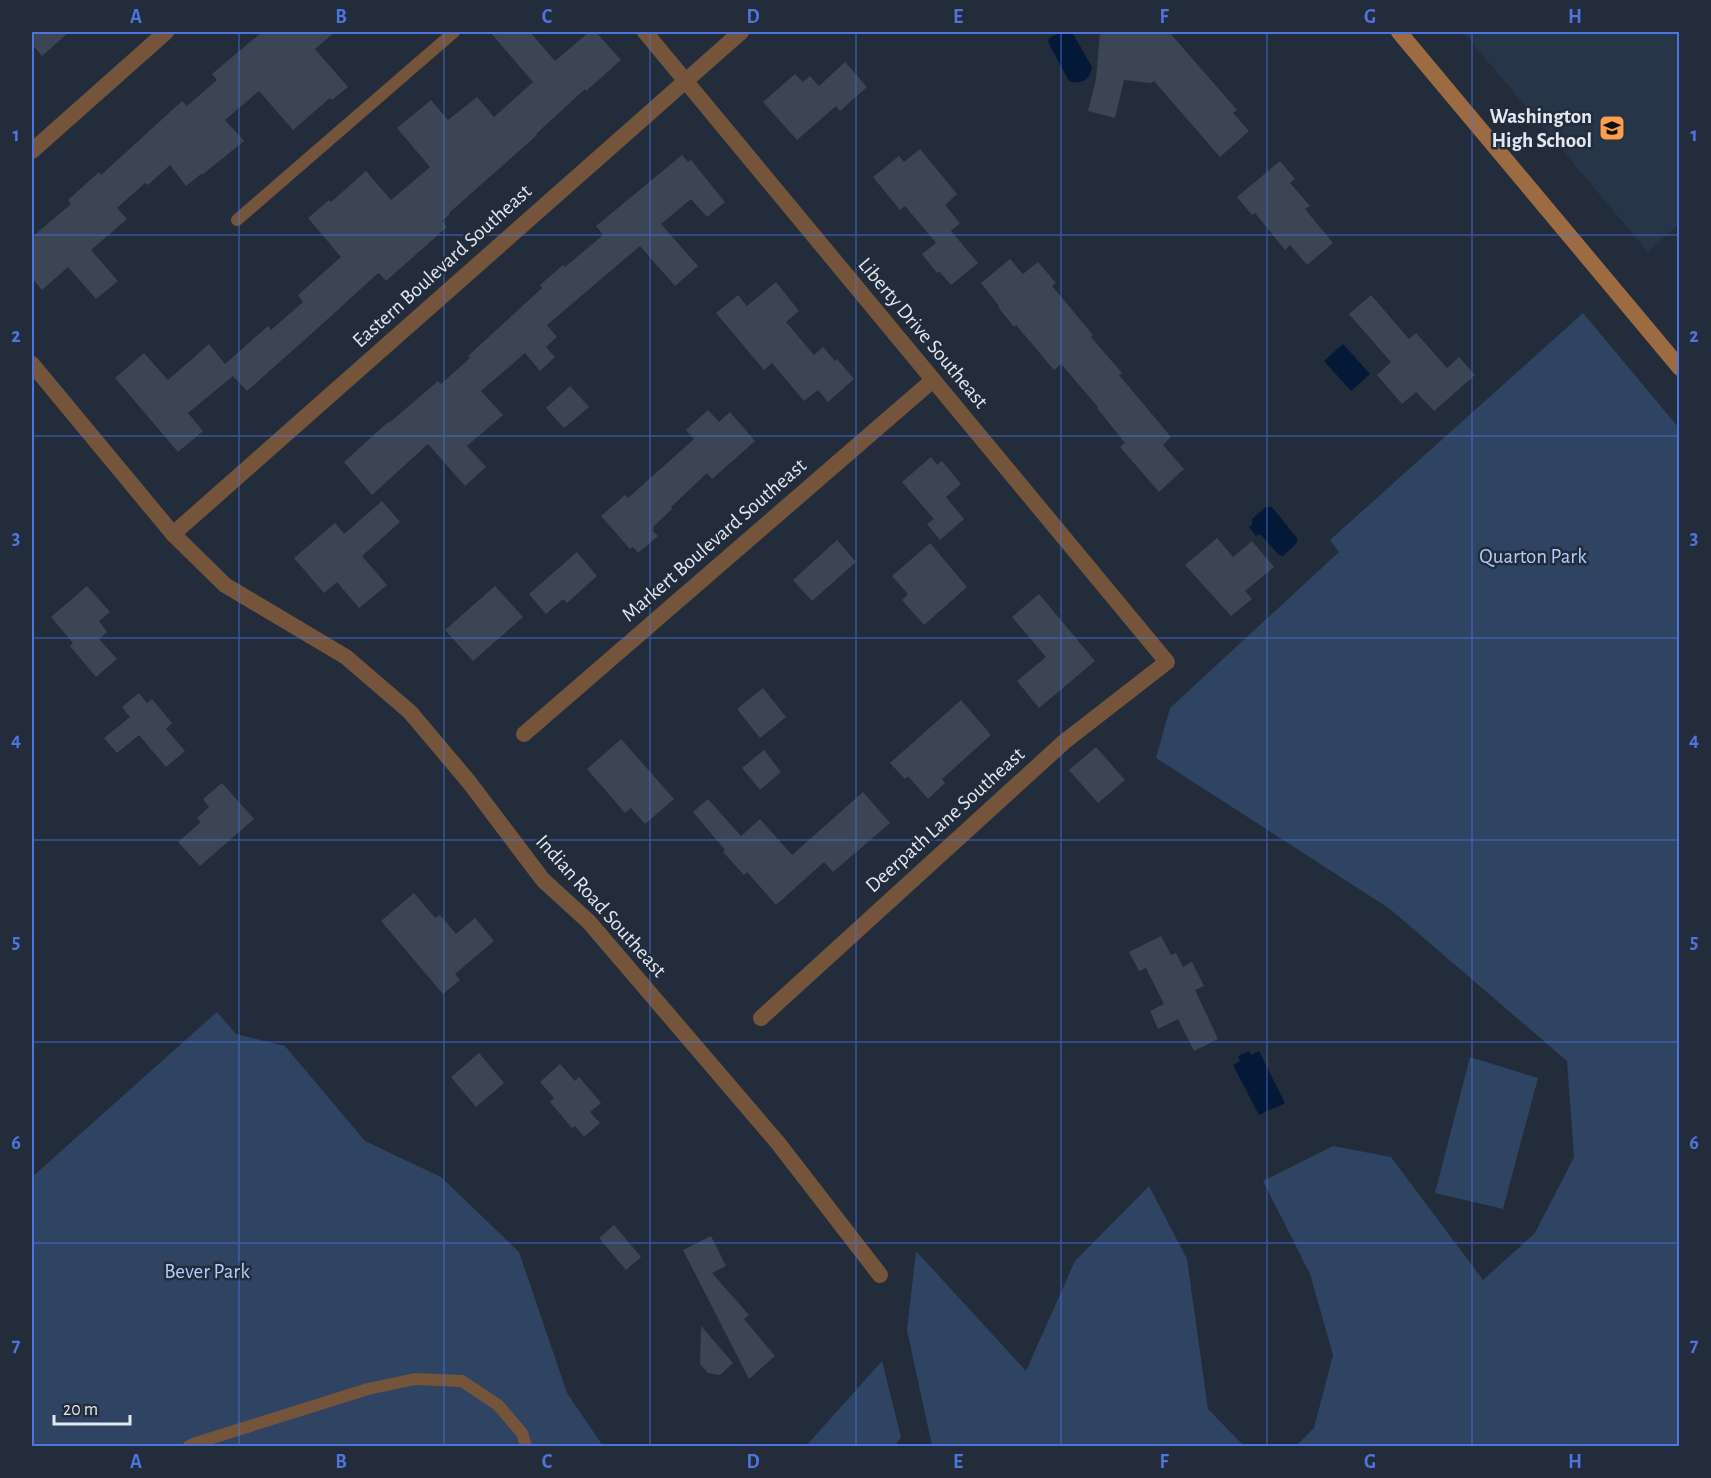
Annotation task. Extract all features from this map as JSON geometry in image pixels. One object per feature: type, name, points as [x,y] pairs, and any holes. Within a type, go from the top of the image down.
[{"type":"main road","points":[[1399,32],[1680,368]]},
{"type":"street","points":[[32,150],[166,32]]},
{"type":"street","name":"Liberty Drive Southeast","points":[[645,32],[1167,662]]},
{"type":"street","name":"Eastern Boulevard Southeast","points":[[173,534],[741,32]]},
{"type":"street","name":"Indian Road Southeast","points":[[32,364],[173,534],[225,585],[346,657],[410,712],[469,782],[543,880],[589,922],[778,1143],[880,1275]]},
{"type":"street","name":"Markert Boulevard Southeast","points":[[524,734],[933,380]]},
{"type":"street","name":"Deerpath Lane Southeast","points":[[761,1018],[1064,742],[1167,662]]},
{"type":"lane","points":[[237,220],[454,32]]},
{"type":"lane","points":[[189,1446],[368,1389],[415,1379],[462,1381],[498,1405],[522,1433],[526,1446]]},
{"type":"shaded area","points":[[1062,32],[1072,32],[1092,67],[1087,78],[1081,82],[1069,81],[1048,42],[1049,38]]},
{"type":"shaded area","name":"Washington High School","points":[[1463,32],[1679,32],[1679,224],[1648,252]]},
{"type":"shaded area","points":[[1343,344],[1370,374],[1351,391],[1324,361]]},
{"type":"shaded area","points":[[1266,507],[1272,507],[1297,538],[1297,543],[1283,556],[1279,555],[1260,534],[1256,536],[1249,527],[1252,525],[1252,519]]},
{"type":"shaded area","points":[[1249,1051],[1251,1055],[1259,1051],[1285,1103],[1259,1115],[1233,1065],[1240,1061],[1238,1056]]},
{"type":"green space","name":"Quarton Park","points":[[1583,313],[1679,428],[1679,1446],[1296,1446],[1314,1428],[1333,1355],[1310,1274],[1263,1181],[1333,1146],[1391,1157],[1483,1280],[1535,1233],[1574,1157],[1567,1061],[1390,909],[1156,758],[1170,708],[1339,552],[1330,540]]},
{"type":"green space","name":"Bever Park","points":[[217,1012],[236,1034],[285,1046],[365,1141],[441,1177],[519,1252],[567,1393],[603,1446],[32,1446],[32,1177]]},
{"type":"green space","points":[[1470,1057],[1538,1078],[1503,1209],[1435,1193]]},
{"type":"green space","points":[[1149,1186],[1187,1259],[1208,1409],[1244,1446],[932,1446],[907,1330],[916,1251],[1026,1371],[1075,1261]]},
{"type":"green space","points":[[882,1361],[901,1437],[895,1446],[806,1446]]},
{"type":"building","points":[[32,32],[69,32],[42,56],[32,44]]},
{"type":"building","points":[[262,32],[335,32],[315,49],[348,87],[332,100],[330,98],[293,130],[259,91],[225,120],[244,141],[186,186],[170,165],[117,208],[127,219],[91,250],[118,281],[96,299],[68,267],[42,290],[32,278],[32,237],[71,204],[68,200],[99,172],[101,175],[182,101],[187,106],[217,80],[212,74]]},
{"type":"building","points":[[490,32],[530,32],[555,61],[589,32],[596,32],[621,60],[586,91],[585,89],[449,213],[442,221],[447,227],[386,281],[379,273],[376,275],[247,391],[233,376],[188,413],[203,431],[178,452],[115,378],[144,353],[168,380],[209,344],[225,364],[268,326],[271,330],[303,302],[298,295],[341,257],[308,218],[329,200],[331,202],[366,171],[391,200],[430,167],[397,128],[431,100],[448,120],[477,97],[494,117],[533,82]]},
{"type":"building","points":[[1100,32],[1169,32],[1237,110],[1233,113],[1249,131],[1220,157],[1154,81],[1151,83],[1124,80],[1115,118],[1088,111],[1096,79]]},
{"type":"building","points":[[845,62],[867,87],[840,111],[836,106],[797,140],[763,102],[795,74],[803,82],[810,76],[819,86]]},
{"type":"building","points":[[920,149],[957,194],[945,205],[960,223],[951,231],[978,263],[951,285],[939,271],[937,273],[922,254],[936,243],[905,206],[900,210],[873,177],[899,156],[904,162]]},
{"type":"building","points":[[682,155],[688,162],[691,160],[725,202],[707,217],[691,199],[661,224],[698,266],[675,286],[640,246],[547,325],[557,337],[546,347],[555,357],[540,371],[525,353],[481,391],[503,415],[467,446],[486,467],[465,486],[428,444],[372,495],[344,462],[388,422],[438,381],[441,384],[470,358],[468,356],[542,288],[540,285],[603,235],[596,226]]},
{"type":"building","points":[[1280,161],[1295,179],[1290,183],[1310,206],[1305,209],[1333,243],[1307,265],[1290,245],[1285,250],[1255,213],[1252,215],[1237,197]]},
{"type":"building","points":[[1010,259],[1023,274],[1038,262],[1056,283],[1052,286],[1122,373],[1119,375],[1171,437],[1163,445],[1184,469],[1159,492],[1120,447],[1125,443],[1098,407],[1061,364],[1054,370],[1016,325],[1014,327],[981,283]]},
{"type":"building","points":[[776,282],[799,311],[786,322],[814,355],[823,347],[854,379],[828,402],[818,390],[804,401],[772,363],[764,370],[716,313],[738,295],[747,306]]},
{"type":"building","points":[[1371,295],[1409,339],[1416,333],[1447,368],[1459,357],[1475,375],[1434,411],[1416,392],[1402,404],[1377,375],[1391,362],[1349,314]]},
{"type":"building","points":[[570,386],[589,407],[564,428],[546,408]]},
{"type":"building","points":[[708,410],[719,422],[730,412],[755,441],[712,479],[707,473],[671,507],[672,509],[653,527],[652,530],[658,536],[638,553],[633,547],[630,549],[601,516],[625,495],[628,498],[694,439],[686,430]]},
{"type":"building","points":[[931,457],[937,465],[942,461],[961,484],[946,497],[964,519],[940,540],[927,524],[934,519],[902,482]]},
{"type":"building","points":[[382,501],[400,522],[362,556],[387,585],[359,608],[337,582],[324,593],[294,558],[335,523],[344,534]]},
{"type":"building","points":[[1217,538],[1233,557],[1252,541],[1274,567],[1245,591],[1252,599],[1231,616],[1185,565]]},
{"type":"building","points":[[837,540],[856,562],[812,601],[793,580]]},
{"type":"building","points":[[930,543],[967,587],[924,625],[902,600],[908,594],[892,576]]},
{"type":"building","points":[[577,552],[597,576],[567,603],[563,599],[546,614],[529,594]]},
{"type":"building","points":[[87,586],[110,612],[99,621],[107,632],[99,639],[117,659],[96,677],[70,646],[73,643],[51,617]]},
{"type":"building","points":[[495,586],[523,617],[473,661],[445,630]]},
{"type":"building","points":[[1039,594],[1095,661],[1039,708],[1017,681],[1046,657],[1012,617]]},
{"type":"building","points":[[763,688],[786,717],[760,738],[737,709]]},
{"type":"building","points":[[139,693],[147,703],[152,699],[172,723],[166,729],[185,751],[166,767],[139,735],[117,753],[104,738],[130,717],[122,707]]},
{"type":"building","points":[[961,700],[991,735],[942,779],[945,783],[928,799],[908,776],[905,779],[890,763]]},
{"type":"building","points":[[621,739],[674,799],[645,824],[631,808],[625,813],[587,769]]},
{"type":"building","points":[[1096,747],[1125,780],[1098,803],[1069,770]]},
{"type":"building","points":[[764,750],[781,772],[760,790],[742,768]]},
{"type":"building","points":[[222,783],[254,819],[200,866],[178,842],[201,822],[197,818],[209,807],[203,799]]},
{"type":"building","points":[[863,792],[890,823],[833,872],[824,862],[776,905],[747,872],[744,875],[723,852],[725,850],[693,812],[708,799],[741,836],[760,819],[792,855]]},
{"type":"building","points":[[414,893],[435,918],[440,915],[456,934],[475,918],[494,941],[455,974],[460,980],[443,994],[381,921]]},
{"type":"building","points":[[1161,936],[1171,955],[1176,953],[1183,967],[1192,962],[1204,986],[1195,990],[1218,1039],[1194,1051],[1178,1019],[1158,1029],[1150,1011],[1164,1004],[1146,968],[1139,971],[1129,952]]},
{"type":"building","points":[[479,1053],[504,1083],[476,1107],[451,1077]]},
{"type":"building","points":[[560,1064],[575,1081],[579,1077],[601,1103],[590,1112],[600,1123],[584,1137],[575,1126],[572,1128],[550,1102],[554,1098],[540,1082]]},
{"type":"building","points":[[614,1225],[641,1257],[626,1270],[599,1238]]},
{"type":"building","points":[[711,1236],[726,1266],[712,1273],[749,1315],[744,1319],[775,1356],[749,1379],[683,1250]]},
{"type":"building","points":[[701,1326],[733,1363],[720,1375],[708,1373],[700,1364]]},
{"type":"place","name":"Washington High School","points":[[1612,128]]}]
